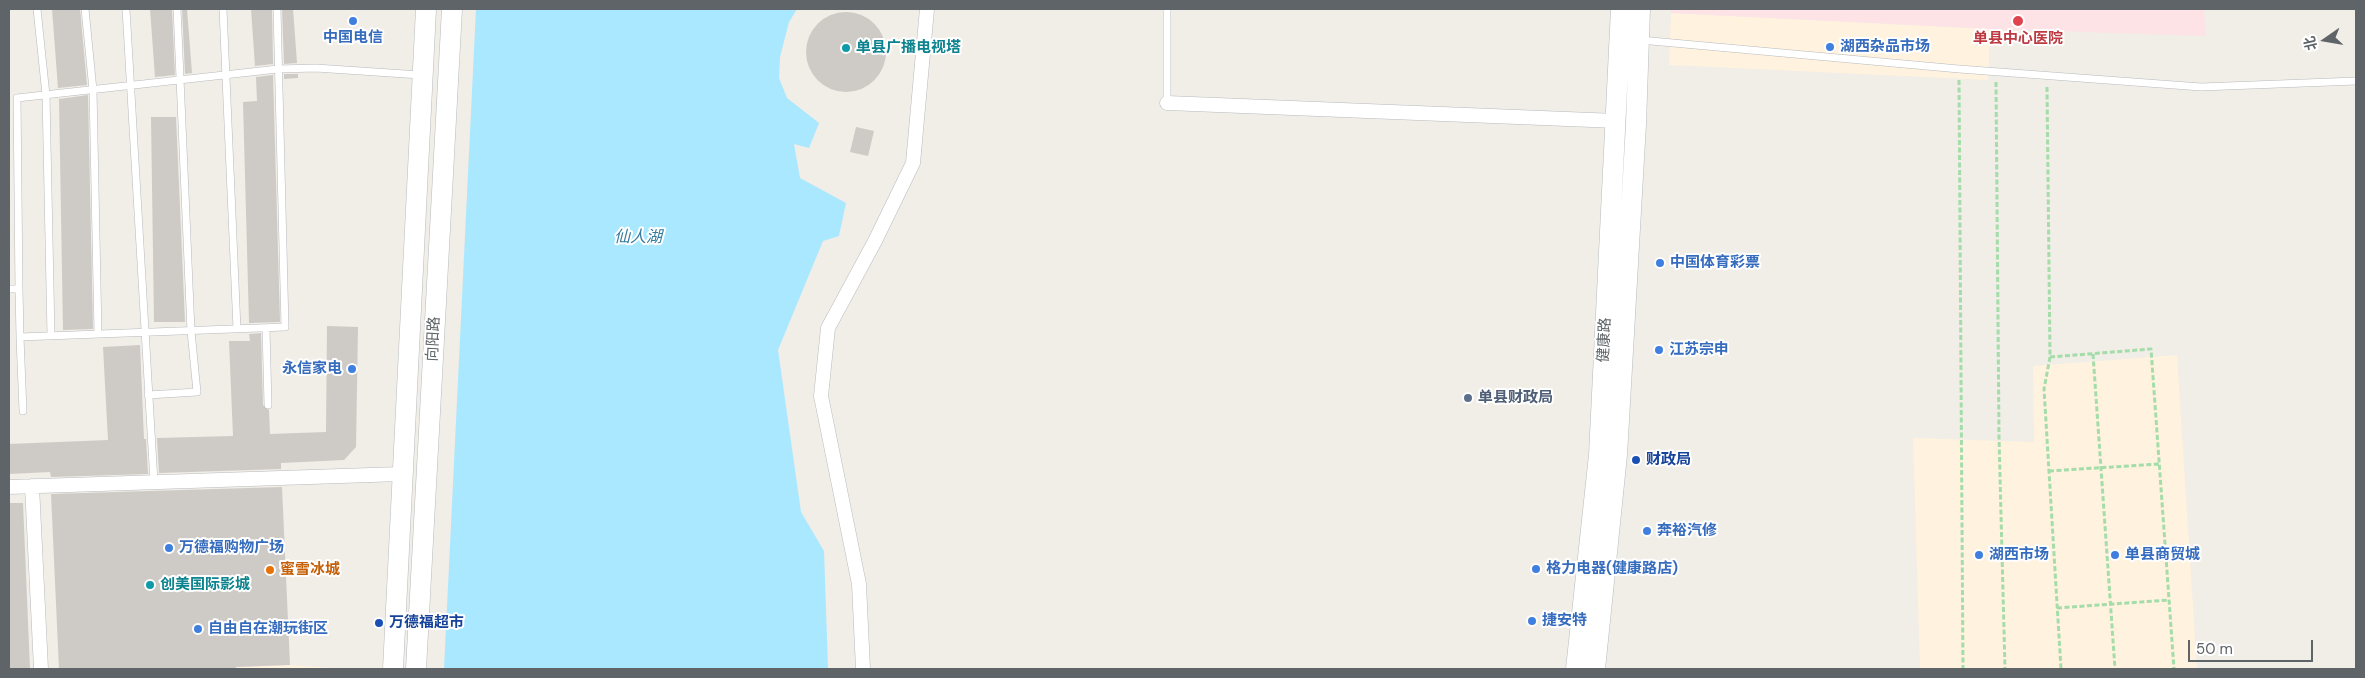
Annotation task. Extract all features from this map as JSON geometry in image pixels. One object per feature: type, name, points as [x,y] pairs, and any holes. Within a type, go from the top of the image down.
[{"type":"main road","name":"向阳路","points":[[393,669],[401,474],[426,9]]},
{"type":"main road","name":"向阳路","points":[[416,669],[452,9]]},
{"type":"main road","name":"健康路","points":[[1576,669],[1599,455],[1617,121],[1621,9]]},
{"type":"main road","name":"健康路","points":[[1595,669],[1618,455],[1640,9]]},
{"type":"street","points":[[863,669],[860,584],[820,396],[828,328],[874,242],[913,163],[927,9]]},
{"type":"street","points":[[1167,103],[1617,121]]},
{"type":"street","points":[[9,487],[401,474]]},
{"type":"street","points":[[32,486],[41,669]]},
{"type":"lane","points":[[37,9],[46,95],[51,336]]},
{"type":"lane","points":[[85,9],[93,90],[98,334]]},
{"type":"lane","points":[[126,9],[154,482]]},
{"type":"lane","points":[[148,395],[197,392],[191,331],[182,80],[177,9]]},
{"type":"lane","points":[[223,9],[237,329]]},
{"type":"lane","points":[[20,337],[285,327],[277,9]]},
{"type":"lane","points":[[1167,9],[1167,103]]},
{"type":"lane","points":[[1639,40],[1959,70],[2201,87],[2356,81]]},
{"type":"lane","points":[[23,411],[19,289],[17,98],[278,69],[316,68],[423,75]]},
{"type":"lane","points":[[9,289],[19,289]]},
{"type":"lane","points":[[266,328],[268,406]]},
{"type":"path","points":[[1959,70],[1963,669]]},
{"type":"path","points":[[1996,73],[2005,669]]},
{"type":"path","points":[[2047,76],[2050,357],[2044,389],[2061,669]]},
{"type":"path","points":[[2050,357],[2151,350],[2174,669]]},
{"type":"path","points":[[2094,354],[2115,669]]},
{"type":"path","points":[[2050,471],[2160,464]]},
{"type":"path","points":[[2057,608],[2169,600]]},
{"type":"shaded area","name":"单县中心医院","points":[[1671,9],[2204,9],[2206,36],[1990,29],[1671,13]]},
{"type":"shaded area","name":"湖西杂品市场","points":[[1671,13],[1990,29],[1988,80],[1669,65]]},
{"type":"shaded area","name":"单县商贸城","points":[[2177,355],[2197,669],[1920,669],[1913,438],[2034,442],[2033,366]]},
{"type":"shaded area","points":[[290,665],[346,669],[187,669]]},
{"type":"water","name":"仙人湖","points":[[476,9],[797,9],[789,22],[780,57],[779,78],[787,98],[819,123],[809,148],[794,144],[800,178],[846,203],[839,236],[823,241],[778,350],[801,512],[824,551],[828,669],[444,669]]},
{"type":"building","points":[[52,9],[80,9],[87,85],[58,88]]},
{"type":"building","points":[[150,9],[172,9],[175,75],[155,77]]},
{"type":"building","points":[[182,9],[187,9],[192,73],[185,74]]},
{"type":"building","points":[[251,9],[272,9],[273,64],[255,66]]},
{"type":"building","points":[[282,9],[293,9],[297,63],[284,64]]},
{"type":"building","name":"单县广播电视塔","points":[[838,12],[854,12],[875,23],[886,44],[886,60],[875,81],[854,92],[838,92],[824,86],[812,74],[806,60],[806,44],[812,30],[824,18]]},
{"type":"building","points":[[284,74],[298,74],[298,78],[284,79]]},
{"type":"building","points":[[273,75],[280,322],[249,323],[243,102],[257,101],[256,77]]},
{"type":"building","points":[[88,95],[93,329],[63,330],[59,99]]},
{"type":"building","points":[[151,117],[176,117],[185,322],[154,322]]},
{"type":"building","points":[[856,127],[874,131],[868,156],[850,152]]},
{"type":"building","points":[[327,326],[358,327],[356,447],[344,460],[281,463],[281,469],[159,473],[157,438],[233,436],[229,341],[250,341],[249,334],[261,333],[263,405],[269,410],[270,434],[326,432]]},
{"type":"building","points":[[140,345],[144,439],[146,439],[148,474],[51,477],[50,472],[9,474],[9,444],[108,440],[103,347]]},
{"type":"building","name":"万德福购物广场","points":[[282,487],[290,665],[236,667],[236,669],[59,669],[51,494]]},
{"type":"building","points":[[9,503],[23,503],[30,669],[9,669]]},
{"type":"place","name":"中国电信","points":[[353,21]]},
{"type":"place","name":"单县中心医院","points":[[2018,21]]},
{"type":"place","name":"湖西杂品市场","points":[[1830,47]]},
{"type":"place","name":"单县广播电视塔","points":[[846,48]]},
{"type":"place","name":"中国体育彩票","points":[[1660,263]]},
{"type":"place","name":"江苏宗申","points":[[1659,350]]},
{"type":"place","name":"永信家电","points":[[352,369]]},
{"type":"place","name":"单县财政局","points":[[1468,398]]},
{"type":"place","name":"财政局","points":[[1636,460]]},
{"type":"place","name":"奔裕汽修","points":[[1647,531]]},
{"type":"place","name":"万德福购物广场","points":[[169,548]]},
{"type":"place","name":"湖西市场","points":[[1979,555]]},
{"type":"place","name":"单县商贸城","points":[[2115,555]]},
{"type":"place","name":"格力电器(健康路店)","points":[[1536,569]]},
{"type":"place","name":"蜜雪冰城","points":[[270,570]]},
{"type":"place","name":"创美国际影城","points":[[150,585]]},
{"type":"place","name":"捷安特","points":[[1532,621]]},
{"type":"place","name":"万德福超市","points":[[379,623]]},
{"type":"place","name":"自由自在潮玩街区","points":[[198,629]]}]
